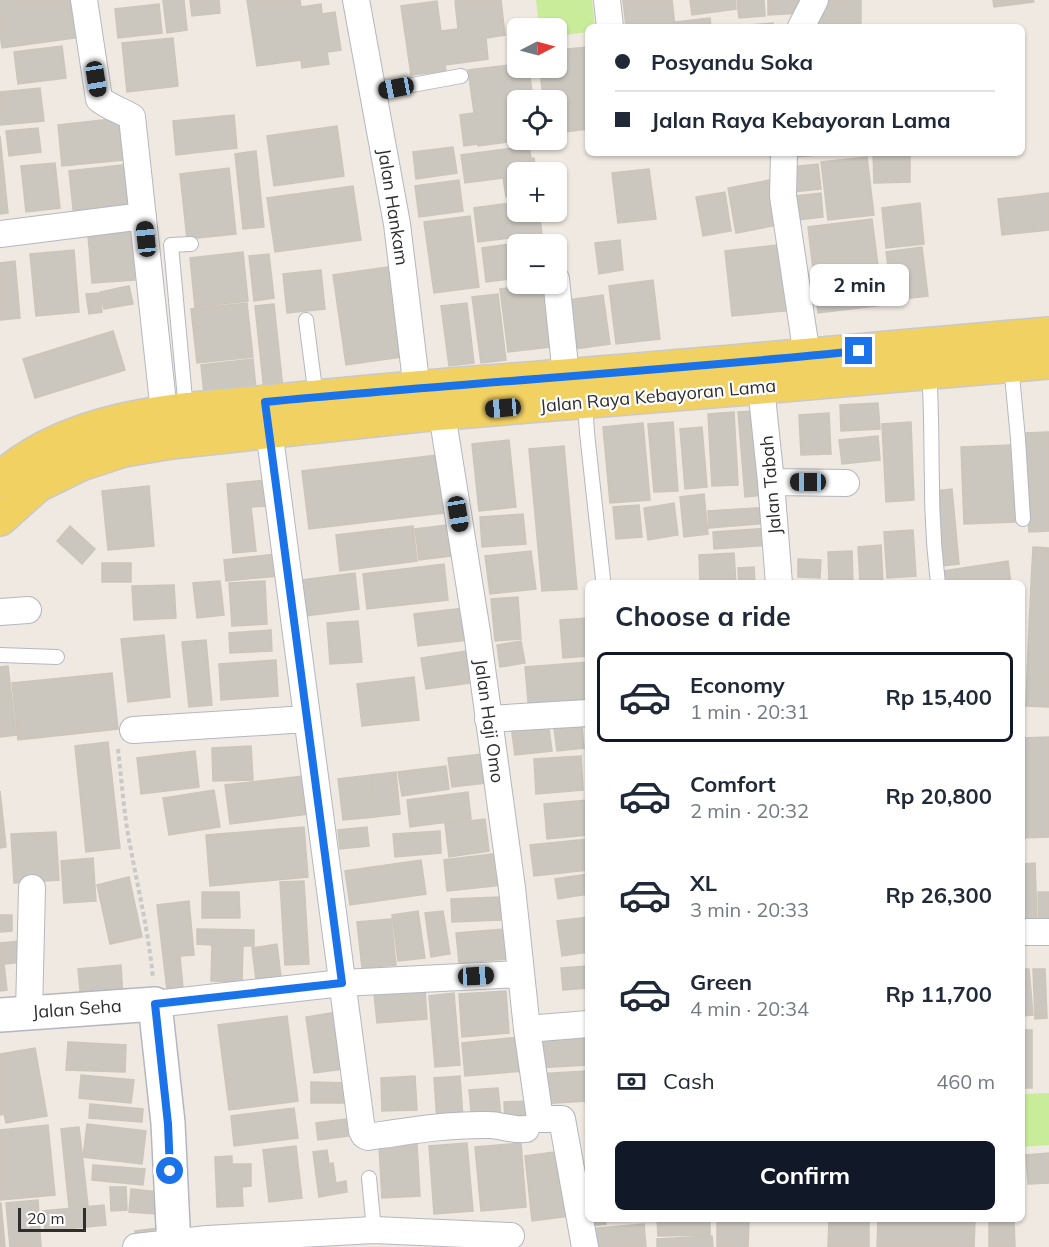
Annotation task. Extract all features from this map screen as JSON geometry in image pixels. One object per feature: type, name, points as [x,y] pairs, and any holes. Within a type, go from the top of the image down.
[{"type":"main road","name":"Jalan Raya Kebayoran Lama","points":[[576,388],[761,387],[860,364],[1049,334]]},
{"type":"main road","name":"Jalan Raya Kebayoran Lama","points":[[122,435],[175,411],[267,417],[427,405],[576,388],[807,356],[929,372],[1049,362]]},
{"type":"main road","name":"Jalan Raya Kebayoran Lama","points":[[0,519],[24,474],[48,447],[83,431],[172,442],[267,417],[316,397],[427,405]]},
{"type":"street","points":[[84,0],[99,99],[107,106],[132,117],[143,216],[175,411]]},
{"type":"street","name":"Jalan Hankam","points":[[356,0],[374,92],[427,405]]},
{"type":"street","points":[[607,0],[610,24]]},
{"type":"street","points":[[803,24],[815,0]]},
{"type":"street","points":[[784,156],[783,196],[807,356]]},
{"type":"street","points":[[0,234],[143,216]]},
{"type":"street","points":[[559,294],[576,388]]},
{"type":"street","name":"Jalan Tabah","points":[[761,387],[779,580]]},
{"type":"street","name":"Jalan Haji Omo","points":[[427,405],[477,632],[512,888],[527,1029],[540,1119],[562,1119],[585,1247]]},
{"type":"street","points":[[267,417],[362,1131],[368,1137],[423,1128],[489,1125],[526,1129]]},
{"type":"street","points":[[771,482],[846,483]]},
{"type":"street","points":[[0,612],[28,610]]},
{"type":"street","points":[[488,718],[585,713]]},
{"type":"street","points":[[133,730],[307,719]]},
{"type":"street","points":[[14,1014],[32,888]]},
{"type":"street","points":[[1025,932],[1049,932]]},
{"type":"street","name":"Jalan Seha","points":[[14,1014],[155,1004],[342,983],[521,974]]},
{"type":"street","points":[[155,1004],[168,1124],[173,1245]]},
{"type":"street","points":[[527,1029],[585,1024]]},
{"type":"street","points":[[136,1247],[173,1245],[207,1239],[374,1230],[511,1236]]},
{"type":"lane","points":[[374,92],[461,76]]},
{"type":"lane","points":[[175,411],[171,245],[191,244]]},
{"type":"lane","points":[[306,320],[316,397]]},
{"type":"lane","points":[[1011,365],[1023,519]]},
{"type":"lane","points":[[929,372],[934,545],[938,580]]},
{"type":"lane","points":[[576,388],[587,433],[603,579]]},
{"type":"lane","points":[[0,655],[57,657]]},
{"type":"lane","points":[[369,1178],[374,1230]]},
{"type":"path","points":[[133,730],[121,734],[118,744],[130,847],[151,961],[155,1004]]},
{"type":"green space","points":[[536,0],[592,0],[595,24],[585,24],[585,32],[567,35],[567,18],[538,18]]},
{"type":"green space","points":[[1049,1093],[1049,1145],[1025,1147],[1025,1094]]},
{"type":"building","points":[[0,0],[75,0],[81,37],[2,48]]},
{"type":"building","points":[[163,0],[184,0],[187,30],[167,33]]},
{"type":"building","points":[[190,0],[219,0],[220,13],[192,16]]},
{"type":"building","points":[[247,0],[300,0],[301,7],[321,4],[322,14],[335,12],[341,50],[327,52],[329,64],[302,68],[301,60],[257,66]]},
{"type":"building","points":[[501,0],[505,35],[486,38],[488,59],[445,65],[446,71],[411,75],[401,6],[437,1],[441,31],[458,29],[455,1]]},
{"type":"building","points":[[623,0],[672,0],[675,24],[626,24]]},
{"type":"building","points":[[690,0],[735,0],[736,9],[692,15]]},
{"type":"building","points":[[737,0],[764,0],[765,16],[739,18]]},
{"type":"building","points":[[768,0],[801,0],[802,13],[768,15]]},
{"type":"building","points":[[829,0],[861,0],[861,24],[817,24]]},
{"type":"building","points":[[993,0],[1033,0],[1034,2],[994,7]]},
{"type":"building","points":[[159,4],[162,33],[118,38],[115,9]]},
{"type":"building","points":[[710,18],[711,24],[676,24],[676,22]]},
{"type":"building","points":[[173,38],[178,86],[127,92],[122,43]]},
{"type":"building","points":[[62,46],[66,78],[18,84],[14,52]]},
{"type":"building","points":[[585,47],[585,129],[567,132],[567,90],[542,90],[541,78],[567,78],[567,49]]},
{"type":"building","points":[[507,65],[507,78],[530,78],[532,90],[507,90],[507,142],[464,146],[460,115],[474,113],[468,70]]},
{"type":"building","points":[[40,88],[44,121],[0,125],[0,92]]},
{"type":"building","points":[[234,115],[237,148],[176,155],[173,121]]},
{"type":"building","points":[[130,117],[134,159],[62,166],[58,125]]},
{"type":"building","points":[[337,126],[344,176],[274,186],[267,136]]},
{"type":"building","points":[[38,128],[41,152],[9,156],[6,131]]},
{"type":"building","points":[[0,136],[8,213],[0,214]]},
{"type":"building","points":[[453,147],[457,173],[416,179],[413,152]]},
{"type":"building","points":[[507,149],[530,150],[535,162],[507,162],[506,197],[503,178],[465,183],[461,155]]},
{"type":"building","points":[[256,151],[264,227],[243,229],[235,154]]},
{"type":"building","points":[[873,156],[910,156],[910,182],[874,183]]},
{"type":"building","points":[[867,157],[874,215],[828,220],[821,162]]},
{"type":"building","points":[[55,163],[60,208],[26,212],[21,166]]},
{"type":"building","points":[[131,164],[136,212],[74,218],[69,171]]},
{"type":"building","points":[[818,164],[821,189],[793,192],[790,167]]},
{"type":"building","points":[[229,168],[236,234],[187,239],[180,174]]},
{"type":"building","points":[[649,169],[656,219],[618,223],[612,173]]},
{"type":"building","points":[[459,180],[463,211],[419,217],[415,186]]},
{"type":"building","points":[[770,180],[778,225],[736,233],[728,188]]},
{"type":"building","points":[[353,186],[361,240],[275,252],[267,198]]},
{"type":"building","points":[[725,192],[731,231],[703,236],[696,197]]},
{"type":"building","points":[[821,193],[823,217],[797,220],[795,196]]},
{"type":"building","points":[[1049,193],[1049,230],[1002,235],[998,199]]},
{"type":"building","points":[[920,203],[924,244],[886,248],[882,208]]},
{"type":"building","points":[[507,204],[507,222],[540,222],[542,234],[507,234],[507,238],[478,242],[474,208]]},
{"type":"building","points":[[470,216],[479,287],[434,293],[424,222]]},
{"type":"building","points":[[872,219],[883,305],[818,313],[808,227]]},
{"type":"building","points":[[131,232],[135,280],[92,283],[88,235]]},
{"type":"building","points":[[620,240],[623,270],[599,274],[595,243]]},
{"type":"building","points":[[507,244],[507,279],[486,282],[482,248]]},
{"type":"building","points":[[787,244],[794,310],[732,316],[725,251]]},
{"type":"building","points":[[922,247],[928,296],[893,300],[886,252]]},
{"type":"building","points":[[74,250],[79,312],[36,316],[30,254]]},
{"type":"building","points":[[243,252],[248,301],[195,307],[190,258]]},
{"type":"building","points":[[269,254],[274,298],[254,301],[249,256]]},
{"type":"building","points":[[15,261],[20,318],[0,320],[0,263]]},
{"type":"building","points":[[394,266],[408,356],[346,365],[333,275]]},
{"type":"building","points":[[321,270],[325,309],[287,313],[283,274]]},
{"type":"building","points":[[653,280],[660,339],[616,344],[609,286]]},
{"type":"building","points":[[129,286],[133,304],[104,309],[100,292]]},
{"type":"building","points":[[507,288],[507,294],[551,294],[558,346],[508,352],[500,289]]},
{"type":"building","points":[[100,293],[102,312],[89,314],[86,294]]},
{"type":"building","points":[[498,294],[506,360],[481,363],[472,297]]},
{"type":"building","points":[[603,295],[610,344],[575,349],[568,300]]},
{"type":"building","points":[[247,303],[253,357],[197,363],[191,309]]},
{"type":"building","points":[[467,303],[474,363],[449,366],[441,306]]},
{"type":"building","points":[[274,304],[283,389],[264,391],[255,306]]},
{"type":"building","points":[[113,331],[125,370],[35,398],[23,359]]},
{"type":"building","points":[[253,359],[256,389],[204,394],[201,365]]},
{"type":"building","points":[[878,403],[880,429],[841,431],[840,405]]},
{"type":"building","points":[[757,411],[764,495],[745,497],[738,412]]},
{"type":"building","points":[[734,412],[738,485],[712,486],[708,414]]},
{"type":"building","points":[[829,413],[831,454],[801,455],[799,415]]},
{"type":"building","points":[[673,422],[678,491],[654,492],[648,424]]},
{"type":"building","points":[[911,422],[914,500],[886,502],[882,424]]},
{"type":"building","points":[[643,423],[650,500],[610,503],[603,427]]},
{"type":"building","points":[[702,427],[707,487],[685,489],[680,429]]},
{"type":"building","points":[[1049,432],[1049,531],[1029,532],[1024,433]]},
{"type":"building","points":[[878,436],[880,460],[842,464],[839,440]]},
{"type":"building","points":[[509,440],[516,507],[479,511],[472,444]]},
{"type":"building","points":[[1012,445],[1015,522],[964,524],[961,447]]},
{"type":"building","points":[[564,446],[577,589],[542,591],[529,449]]},
{"type":"building","points":[[446,454],[452,512],[309,529],[302,471]]},
{"type":"building","points":[[265,480],[267,506],[251,507],[256,551],[233,553],[227,484]]},
{"type":"building","points":[[149,486],[154,546],[108,550],[102,491]]},
{"type":"building","points":[[952,489],[959,564],[941,566],[935,491]]},
{"type":"building","points":[[704,494],[708,534],[684,537],[680,497]]},
{"type":"building","points":[[674,503],[678,535],[648,540],[644,508]]},
{"type":"building","points":[[639,505],[642,537],[616,539],[613,507]]},
{"type":"building","points":[[770,507],[771,523],[709,528],[708,511]]},
{"type":"building","points":[[523,514],[526,544],[482,547],[480,517]]},
{"type":"building","points":[[455,524],[459,555],[419,560],[415,529]]},
{"type":"building","points":[[70,526],[95,549],[82,564],[57,541]]},
{"type":"building","points":[[413,526],[417,561],[340,571],[336,535]]},
{"type":"building","points":[[771,528],[772,545],[714,549],[713,532]]},
{"type":"building","points":[[913,530],[916,576],[887,578],[884,532]]},
{"type":"building","points":[[881,545],[883,580],[860,580],[858,547]]},
{"type":"building","points":[[1033,547],[1049,548],[1049,585],[1031,584]]},
{"type":"building","points":[[531,551],[536,589],[490,594],[485,556]]},
{"type":"building","points":[[852,551],[853,580],[829,580],[828,552]]},
{"type":"building","points":[[734,553],[736,580],[700,580],[699,555]]},
{"type":"building","points":[[276,554],[278,576],[226,581],[224,560]]},
{"type":"building","points":[[798,559],[821,560],[820,578],[798,577]]},
{"type":"building","points":[[1008,561],[1010,580],[945,580],[944,571]]},
{"type":"building","points":[[102,563],[131,563],[131,582],[102,582]]},
{"type":"building","points":[[444,564],[448,600],[367,609],[363,574]]},
{"type":"building","points":[[754,567],[755,580],[739,580],[738,568]]},
{"type":"building","points":[[355,573],[359,609],[306,616],[302,580]]},
{"type":"building","points":[[220,581],[224,615],[197,618],[193,583]]},
{"type":"building","points":[[265,581],[267,624],[232,626],[229,583]]},
{"type":"building","points":[[1031,584],[1049,585],[1049,606],[1030,605]]},
{"type":"building","points":[[174,585],[176,618],[134,620],[132,586]]},
{"type":"building","points":[[518,597],[521,639],[495,641],[491,599]]},
{"type":"building","points":[[1030,605],[1049,606],[1049,630],[1029,629]]},
{"type":"building","points":[[464,608],[468,640],[418,646],[414,614]]},
{"type":"building","points":[[585,618],[585,656],[563,658],[560,620]]},
{"type":"building","points":[[358,621],[362,662],[330,664],[327,623]]},
{"type":"building","points":[[1029,629],[1049,630],[1049,652],[1028,651]]},
{"type":"building","points":[[271,630],[272,651],[230,653],[229,633]]},
{"type":"building","points":[[164,635],[170,697],[128,702],[121,639]]},
{"type":"building","points":[[206,640],[212,705],[189,707],[182,642]]},
{"type":"building","points":[[521,641],[525,663],[500,667],[497,645]]},
{"type":"building","points":[[472,650],[477,682],[426,689],[421,658]]},
{"type":"building","points":[[1028,651],[1049,652],[1049,677],[1027,676]]},
{"type":"building","points":[[276,660],[278,696],[221,700],[219,664]]},
{"type":"building","points":[[585,662],[585,707],[529,712],[525,667]]},
{"type":"building","points":[[8,666],[16,735],[0,737],[0,667]]},
{"type":"building","points":[[112,673],[118,729],[18,740],[12,683]]},
{"type":"building","points":[[1027,676],[1049,677],[1049,707],[1026,706]]},
{"type":"building","points":[[414,677],[419,720],[362,726],[357,684]]},
{"type":"building","points":[[581,718],[584,748],[557,751],[553,721]]},
{"type":"building","points":[[548,721],[552,751],[515,755],[511,726]]},
{"type":"building","points":[[1049,737],[1049,837],[1025,838],[1025,738]]},
{"type":"building","points":[[108,742],[120,848],[86,852],[75,746]]},
{"type":"building","points":[[251,746],[253,780],[213,781],[212,748]]},
{"type":"building","points":[[195,751],[199,787],[141,794],[137,758]]},
{"type":"building","points":[[492,753],[495,782],[452,787],[448,758]]},
{"type":"building","points":[[581,756],[583,790],[536,794],[534,759]]},
{"type":"building","points":[[446,766],[449,789],[402,796],[398,772]]},
{"type":"building","points":[[396,772],[400,814],[375,817],[371,775]]},
{"type":"building","points":[[371,775],[375,817],[343,820],[338,779]]},
{"type":"building","points":[[303,776],[308,814],[230,824],[225,785]]},
{"type":"building","points":[[214,790],[220,827],[169,835],[163,798]]},
{"type":"building","points":[[0,791],[6,847],[0,848]]},
{"type":"building","points":[[468,792],[471,819],[410,827],[407,800]]},
{"type":"building","points":[[585,800],[585,835],[547,839],[544,804]]},
{"type":"building","points":[[485,819],[489,851],[449,857],[445,824]]},
{"type":"building","points":[[304,827],[308,877],[210,886],[206,835]]},
{"type":"building","points":[[367,827],[369,846],[340,849],[338,830]]},
{"type":"building","points":[[440,831],[441,853],[395,857],[393,834]]},
{"type":"building","points":[[56,832],[59,880],[14,883],[11,834]]},
{"type":"building","points":[[585,839],[585,870],[534,876],[530,845]]},
{"type":"building","points":[[499,853],[503,885],[447,891],[444,860]]},
{"type":"building","points":[[93,858],[96,901],[64,903],[61,861]]},
{"type":"building","points":[[421,860],[426,894],[350,905],[345,871]]},
{"type":"building","points":[[1035,863],[1037,919],[1025,919],[1025,864]]},
{"type":"building","points":[[585,874],[585,894],[558,899],[555,879]]},
{"type":"building","points":[[129,877],[142,937],[110,944],[97,885]]},
{"type":"building","points":[[304,881],[309,964],[285,965],[280,882]]},
{"type":"building","points":[[202,892],[239,892],[240,918],[202,918]]},
{"type":"building","points":[[1038,892],[1049,892],[1049,922],[1039,923]]},
{"type":"building","points":[[500,897],[501,920],[452,922],[451,899]]},
{"type":"building","points":[[189,901],[194,955],[180,956],[183,988],[167,990],[157,905]]},
{"type":"building","points":[[418,911],[425,958],[398,961],[392,915]]},
{"type":"building","points":[[443,911],[450,954],[431,957],[425,913]]},
{"type":"building","points":[[0,915],[12,915],[12,931],[0,932]]},
{"type":"building","points":[[585,917],[585,952],[562,956],[557,921]]},
{"type":"building","points":[[391,919],[396,965],[362,968],[357,922]]},
{"type":"building","points":[[197,929],[254,930],[254,946],[243,946],[242,982],[211,981],[212,945],[197,944]]},
{"type":"building","points":[[504,929],[507,959],[459,963],[456,933]]},
{"type":"building","points":[[20,941],[23,962],[4,964],[7,990],[0,991],[0,943]]},
{"type":"building","points":[[277,944],[282,985],[257,988],[252,948]]},
{"type":"building","points":[[121,965],[123,998],[81,1001],[78,969]]},
{"type":"building","points":[[585,966],[585,988],[563,990],[561,968]]},
{"type":"building","points":[[1025,969],[1029,969],[1033,1015],[1025,1016]]},
{"type":"building","points":[[1033,969],[1045,969],[1047,1018],[1035,1019]]},
{"type":"building","points":[[425,990],[427,1019],[377,1023],[374,994]]},
{"type":"building","points":[[506,991],[509,1033],[462,1037],[459,994]]},
{"type":"building","points":[[454,993],[460,1065],[435,1067],[429,996]]},
{"type":"building","points":[[336,1012],[344,1069],[314,1073],[306,1017]]},
{"type":"building","points":[[287,1016],[298,1101],[229,1110],[218,1025]]},
{"type":"building","points":[[1025,1030],[1032,1030],[1032,1088],[1025,1088]]},
{"type":"building","points":[[585,1033],[585,1065],[536,1068],[534,1036]]},
{"type":"building","points":[[521,1037],[524,1071],[465,1076],[462,1043]]},
{"type":"building","points":[[68,1042],[126,1045],[125,1072],[66,1070]]},
{"type":"building","points":[[35,1048],[47,1116],[6,1123],[4,1114],[0,1115],[0,1054]]},
{"type":"building","points":[[585,1071],[585,1101],[539,1104],[537,1074]]},
{"type":"building","points":[[81,1075],[134,1080],[131,1103],[79,1098]]},
{"type":"building","points":[[415,1076],[417,1110],[382,1111],[381,1078]]},
{"type":"building","points":[[460,1076],[463,1119],[437,1121],[434,1078]]},
{"type":"building","points":[[311,1082],[348,1083],[348,1103],[311,1103]]},
{"type":"building","points":[[498,1088],[501,1118],[472,1121],[469,1090]]},
{"type":"building","points":[[535,1101],[535,1120],[505,1121],[504,1102]]},
{"type":"building","points":[[90,1104],[143,1109],[142,1122],[89,1118]]},
{"type":"building","points":[[294,1108],[298,1138],[234,1146],[231,1116]]},
{"type":"building","points":[[346,1119],[348,1136],[318,1140],[316,1123]]},
{"type":"building","points":[[87,1124],[146,1131],[142,1164],[83,1157]]},
{"type":"building","points":[[48,1125],[55,1195],[0,1200],[0,1130]]},
{"type":"building","points":[[79,1127],[88,1205],[69,1207],[61,1129]]},
{"type":"building","points":[[467,1143],[473,1211],[434,1214],[429,1146]]},
{"type":"building","points":[[521,1143],[526,1207],[481,1211],[475,1147]]},
{"type":"building","points":[[417,1144],[420,1196],[382,1198],[379,1146]]},
{"type":"building","points":[[296,1146],[302,1198],[269,1202],[263,1150]]},
{"type":"building","points":[[327,1150],[329,1164],[333,1163],[336,1183],[346,1181],[347,1192],[319,1197],[313,1152]]},
{"type":"building","points":[[562,1151],[570,1216],[532,1221],[525,1156]]},
{"type":"building","points":[[1049,1153],[1049,1183],[1028,1184],[1026,1155]]},
{"type":"building","points":[[232,1156],[232,1164],[251,1164],[251,1186],[242,1187],[243,1206],[217,1207],[215,1157]]},
{"type":"building","points":[[93,1165],[145,1169],[143,1185],[92,1180]]},
{"type":"building","points":[[110,1187],[126,1187],[127,1210],[111,1211]]},
{"type":"building","points":[[131,1189],[159,1192],[157,1214],[129,1212]]},
{"type":"building","points":[[38,1200],[41,1247],[10,1247],[6,1203]]},
{"type":"building","points":[[1,1203],[5,1247],[0,1247]]},
{"type":"building","points":[[104,1205],[106,1225],[45,1231],[43,1211]]},
{"type":"building","points":[[587,1222],[606,1222],[606,1224],[583,1227]]},
{"type":"building","points":[[657,1222],[710,1222],[710,1235],[658,1236]]},
{"type":"building","points":[[717,1222],[749,1222],[748,1247],[717,1247]]},
{"type":"building","points":[[829,1222],[869,1222],[869,1247],[828,1247]]},
{"type":"building","points":[[878,1222],[975,1222],[974,1247],[877,1247]]},
{"type":"building","points":[[989,1222],[1014,1222],[1015,1247],[989,1247]]},
{"type":"building","points":[[644,1224],[646,1247],[590,1247],[588,1229]]},
{"type":"building","points":[[158,1228],[159,1241],[137,1244],[135,1231]]},
{"type":"building","points":[[712,1236],[713,1247],[657,1247],[657,1239]]},
{"type":"route","points":[[170,1171],[168,1124],[155,1004],[342,983],[265,402],[859,351]]}]
